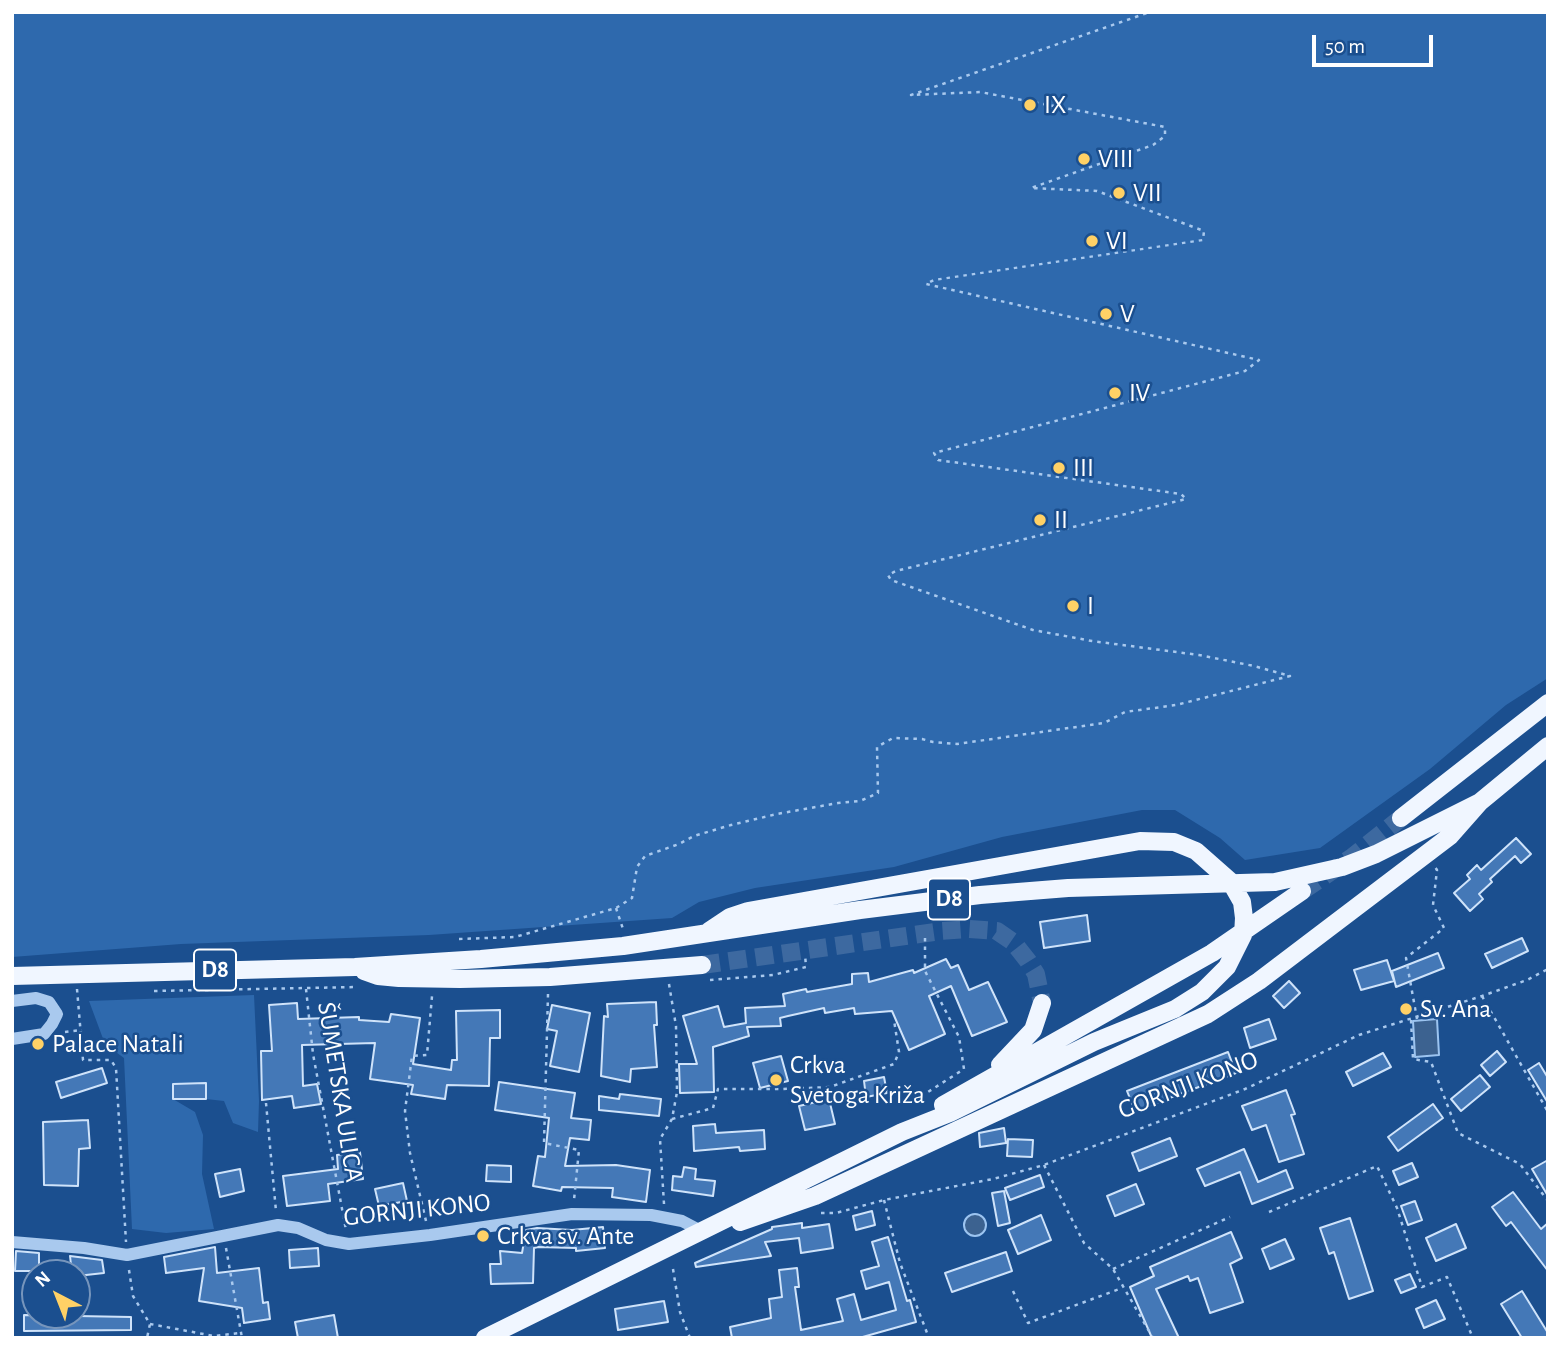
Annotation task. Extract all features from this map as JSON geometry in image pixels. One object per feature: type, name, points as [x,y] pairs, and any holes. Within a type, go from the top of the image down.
[{"type":"main road","points":[[1401,818],[1548,703]]},
{"type":"main road","name":"D8","points":[[12,976],[355,967],[565,952],[980,895],[1069,888],[1255,883],[1307,876],[1342,867],[1398,843],[1480,802],[1548,746]]},
{"type":"main road","points":[[703,1232],[768,1214],[815,1196],[1208,1014],[1259,981],[1426,854],[1458,829],[1480,802]]},
{"type":"main road","points":[[485,1338],[902,1132],[950,1113],[1094,1042],[1175,1009],[1202,992],[1227,967],[1243,935],[1242,902],[1230,881],[1196,851],[1174,842],[1140,841],[748,911],[730,917],[704,935]]},
{"type":"main road","points":[[902,1132],[990,1076],[1212,953],[1302,891]]},
{"type":"main road","points":[[355,967],[367,973],[389,977],[460,979],[702,973]]},
{"type":"main road","points":[[990,1076],[1032,1030],[1042,1003]]},
{"type":"lane","points":[[12,1002],[36,998],[50,1002],[57,1014],[44,1034],[12,1039]]},
{"type":"lane","name":"GORNJI KONO","points":[[12,1242],[84,1248],[127,1255],[278,1225],[298,1228],[326,1240],[349,1244],[572,1214],[651,1215],[682,1221],[703,1232]]},
{"type":"path","points":[[459,940],[515,937],[617,908],[632,898],[637,867],[645,856],[694,836],[743,822],[860,801],[878,793],[877,747],[893,738],[922,738],[957,744],[1104,723],[1125,712],[1175,705],[1290,676],[1199,655],[1032,630],[891,580],[888,575],[896,570],[1186,499],[1181,494],[938,460],[934,453],[1245,371],[1259,360],[926,284],[934,280],[1203,240],[1205,231],[1097,191],[1031,188],[1153,145],[1165,136],[1165,127],[980,92],[911,95],[1150,12]]},
{"type":"path","points":[[1417,1018],[1406,958],[1444,928],[1433,905],[1437,870],[1426,854]]},
{"type":"path","points":[[925,938],[925,971],[959,1037],[964,1069],[928,1092]]},
{"type":"path","points":[[702,973],[773,975],[806,967],[805,954]]},
{"type":"path","name":"GORNJI KONO","points":[[836,1213],[884,1200],[993,1179],[1044,1165],[1245,1089],[1359,1035],[1482,996],[1527,980],[1548,969]]},
{"type":"path","points":[[76,973],[83,1060],[111,1059],[116,1068],[127,1255],[133,1296],[150,1324],[147,1338]]},
{"type":"path","points":[[665,1217],[660,1139],[672,1119],[677,1092],[676,1026],[668,983],[679,982]]},
{"type":"path","points":[[548,984],[544,1143],[579,1150],[572,1214]]},
{"type":"path","points":[[430,1235],[410,1153],[405,1111],[412,1056],[427,1055],[433,987]]},
{"type":"path","name":"ŠUMETSKA ULICA","points":[[145,991],[306,988],[313,1054],[349,1244]]},
{"type":"path","points":[[1482,996],[1548,1112]]},
{"type":"path","points":[[672,1119],[713,1108],[718,1089],[830,1087],[894,1065],[898,1052],[894,1020]]},
{"type":"path","points":[[1411,1020],[1413,1059],[1431,1062],[1458,1133],[1521,1164],[1548,1201]]},
{"type":"path","points":[[267,1103],[278,1225]]},
{"type":"path","points":[[1044,1165],[1084,1243],[1113,1269],[1153,1338]]},
{"type":"path","points":[[1269,1212],[1377,1166],[1397,1208],[1422,1287],[1447,1277],[1473,1338]]},
{"type":"path","points":[[884,1200],[900,1263],[929,1338]]},
{"type":"path","points":[[1113,1269],[1230,1217]]},
{"type":"path","points":[[150,1324],[214,1336],[241,1335],[234,1281],[224,1237]]},
{"type":"path","points":[[673,1269],[680,1312],[690,1338]]},
{"type":"path","points":[[1013,1291],[1027,1322],[1122,1288]]},
{"type":"shaded area","points":[[12,12],[1548,12],[1548,678],[1506,705],[1430,769],[1320,848],[1245,860],[1220,838],[1175,810],[1142,810],[1002,837],[894,867],[755,888],[699,902],[672,918],[429,935],[181,944],[12,957]]},
{"type":"shaded area","points":[[254,995],[258,1132],[233,1123],[224,1101],[206,1099],[206,1083],[173,1084],[173,1099],[195,1112],[203,1135],[202,1174],[214,1229],[166,1233],[132,1229],[124,1058],[105,1044],[89,1001]]},
{"type":"shaded area","points":[[1437,1019],[1439,1055],[1415,1057],[1413,1021]]},
{"type":"shaded area","points":[[975,1214],[983,1217],[986,1225],[983,1233],[975,1236],[967,1233],[964,1225],[967,1217]]},
{"type":"building","points":[[1516,838],[1531,854],[1521,863],[1515,856],[1490,879],[1492,882],[1479,894],[1483,899],[1470,911],[1454,893],[1470,879],[1467,875],[1477,865],[1481,870]]},
{"type":"building","points":[[1087,915],[1090,941],[1044,948],[1040,922]]},
{"type":"building","points":[[1522,938],[1528,951],[1492,968],[1485,954]]},
{"type":"building","points":[[1438,953],[1444,968],[1396,987],[1392,971]]},
{"type":"building","points":[[946,959],[951,968],[958,965],[969,990],[988,982],[1007,1022],[972,1036],[951,986],[929,996],[945,1034],[909,1050],[892,1011],[855,1014],[854,1008],[825,1013],[824,1008],[780,1018],[781,1026],[747,1027],[749,1036],[713,1047],[714,1092],[680,1093],[679,1064],[697,1064],[683,1016],[718,1006],[724,1027],[746,1023],[745,1008],[785,1006],[783,994],[852,984],[852,974],[868,973],[869,982],[913,970],[914,973]]},
{"type":"building","points":[[1387,960],[1394,981],[1361,990],[1354,970]]},
{"type":"building","points":[[1289,981],[1300,993],[1284,1008],[1273,996]]},
{"type":"building","points":[[656,1002],[657,1025],[654,1025],[657,1067],[631,1069],[630,1082],[601,1076],[607,1004]]},
{"type":"building","points":[[297,1003],[298,1019],[359,1017],[359,1020],[389,1022],[391,1014],[420,1018],[413,1064],[451,1070],[452,1060],[457,1060],[456,1011],[500,1010],[500,1038],[490,1038],[489,1086],[447,1085],[445,1099],[411,1094],[413,1085],[370,1079],[375,1043],[302,1045],[303,1086],[317,1084],[321,1104],[294,1108],[292,1096],[262,1100],[261,1051],[272,1051],[269,1005]]},
{"type":"building","points":[[552,1005],[590,1013],[579,1072],[550,1066],[557,1031],[547,1029]]},
{"type":"building","points":[[1269,1019],[1276,1039],[1250,1048],[1244,1028]]},
{"type":"building","points":[[1497,1051],[1506,1062],[1490,1076],[1481,1065]]},
{"type":"building","points":[[1228,1052],[1236,1073],[1135,1111],[1127,1091]]},
{"type":"building","points":[[1383,1053],[1391,1067],[1353,1086],[1346,1072]]},
{"type":"building","points":[[781,1056],[788,1081],[760,1088],[753,1063]]},
{"type":"building","points":[[1539,1063],[1548,1078],[1548,1103],[1528,1070]]},
{"type":"building","points":[[102,1068],[107,1083],[61,1098],[56,1082]]},
{"type":"building","points":[[1480,1075],[1490,1087],[1461,1111],[1451,1099]]},
{"type":"building","points":[[884,1077],[887,1093],[866,1097],[864,1081]]},
{"type":"building","points":[[499,1082],[575,1093],[571,1118],[591,1120],[589,1140],[570,1138],[565,1166],[616,1165],[650,1170],[646,1202],[612,1197],[613,1188],[562,1187],[561,1191],[533,1186],[538,1156],[545,1157],[549,1118],[495,1110]]},
{"type":"building","points":[[206,1083],[206,1099],[173,1099],[173,1084]]},
{"type":"building","points":[[1286,1090],[1295,1114],[1291,1115],[1304,1154],[1279,1162],[1266,1125],[1252,1130],[1242,1106]]},
{"type":"building","points":[[620,1094],[661,1099],[659,1116],[599,1110],[599,1096],[619,1099]]},
{"type":"building","points":[[829,1099],[835,1124],[805,1130],[799,1106]]},
{"type":"building","points":[[1433,1104],[1443,1118],[1398,1151],[1388,1137]]},
{"type":"building","points":[[88,1120],[90,1148],[79,1149],[78,1186],[44,1185],[43,1122]]},
{"type":"building","points":[[715,1124],[716,1133],[764,1130],[765,1149],[740,1151],[739,1147],[694,1151],[693,1126]]},
{"type":"building","points":[[1004,1128],[1006,1143],[980,1147],[979,1133]]},
{"type":"building","points":[[1170,1138],[1177,1156],[1139,1171],[1132,1153]]},
{"type":"building","points":[[1008,1139],[1033,1140],[1032,1157],[1007,1156]]},
{"type":"building","points":[[1244,1149],[1258,1182],[1286,1170],[1293,1188],[1252,1204],[1240,1172],[1205,1186],[1197,1169]]},
{"type":"building","points":[[360,1152],[363,1179],[328,1184],[330,1201],[287,1206],[283,1176],[338,1169],[337,1155]]},
{"type":"building","points":[[1548,1160],[1548,1196],[1532,1169]]},
{"type":"building","points":[[1412,1163],[1418,1177],[1399,1185],[1393,1171]]},
{"type":"building","points":[[487,1165],[511,1166],[511,1182],[486,1181]]},
{"type":"building","points":[[684,1167],[696,1169],[695,1179],[715,1181],[713,1196],[672,1190],[673,1176],[682,1177]]},
{"type":"building","points":[[240,1169],[244,1191],[220,1197],[215,1174]]},
{"type":"building","points":[[1040,1175],[1044,1187],[1010,1200],[1005,1188]]},
{"type":"building","points":[[403,1183],[407,1201],[379,1206],[375,1189]]},
{"type":"building","points":[[1136,1184],[1144,1204],[1115,1216],[1107,1196]]},
{"type":"building","points":[[1004,1191],[1010,1223],[998,1226],[992,1193]]},
{"type":"building","points":[[1513,1192],[1541,1229],[1548,1223],[1548,1271],[1511,1222],[1506,1226],[1492,1207]]},
{"type":"building","points":[[1415,1201],[1422,1220],[1408,1225],[1401,1206]]},
{"type":"building","points":[[872,1211],[875,1225],[856,1230],[853,1216]]},
{"type":"building","points":[[1041,1215],[1051,1240],[1018,1254],[1008,1230]]},
{"type":"building","points":[[1350,1218],[1373,1291],[1349,1299],[1334,1252],[1329,1254],[1320,1228]]},
{"type":"building","points":[[802,1223],[802,1228],[829,1224],[833,1248],[801,1253],[799,1238],[765,1242],[771,1256],[696,1267],[695,1263],[772,1227]]},
{"type":"building","points":[[1456,1224],[1466,1248],[1436,1261],[1426,1238]]},
{"type":"building","points":[[603,1227],[605,1248],[576,1251],[576,1248],[534,1248],[533,1283],[491,1284],[490,1264],[501,1264],[500,1251],[522,1253],[526,1230]]},
{"type":"building","points":[[1231,1232],[1242,1258],[1230,1264],[1243,1302],[1210,1313],[1198,1278],[1190,1281],[1188,1276],[1156,1289],[1179,1338],[1152,1338],[1130,1287],[1154,1276],[1150,1267]]},
{"type":"building","points":[[888,1237],[916,1322],[859,1338],[732,1338],[730,1327],[771,1318],[769,1299],[782,1297],[779,1270],[797,1268],[799,1287],[795,1287],[801,1330],[843,1321],[837,1299],[854,1294],[861,1320],[896,1310],[889,1282],[866,1289],[861,1271],[879,1266],[872,1242]]},
{"type":"building","points":[[1285,1239],[1294,1259],[1270,1269],[1262,1249]]},
{"type":"building","points":[[215,1247],[217,1273],[259,1268],[263,1303],[268,1302],[270,1319],[244,1323],[242,1308],[199,1301],[204,1268],[166,1273],[164,1257]]},
{"type":"building","points":[[318,1248],[319,1266],[290,1268],[289,1250]]},
{"type":"building","points":[[16,1251],[39,1253],[39,1259],[21,1259],[21,1271],[15,1271]]},
{"type":"building","points":[[1006,1252],[1012,1271],[952,1292],[945,1273]]},
{"type":"building","points":[[70,1256],[102,1260],[104,1273],[91,1274],[91,1259],[70,1259]]},
{"type":"building","points":[[1410,1274],[1416,1287],[1401,1293],[1395,1280]]},
{"type":"building","points":[[1522,1291],[1548,1333],[1548,1338],[1522,1338],[1501,1304]]},
{"type":"building","points":[[1436,1300],[1445,1319],[1424,1328],[1416,1309]]},
{"type":"building","points":[[664,1301],[668,1322],[618,1330],[615,1309]]},
{"type":"building","points":[[334,1315],[338,1338],[298,1338],[295,1322]]},
{"type":"building","points":[[91,1316],[131,1317],[131,1330],[24,1331],[91,1329]]},
{"type":"tunnel","points":[[1302,891],[1351,858],[1401,818]]},
{"type":"tunnel","points":[[702,965],[941,931],[997,931],[1013,942],[1028,961],[1036,974],[1042,1003]]},
{"type":"place","name":"IX","points":[[1030,105]]},
{"type":"place","name":"VIII","points":[[1084,159]]},
{"type":"place","name":"VII","points":[[1119,193]]},
{"type":"place","name":"VI","points":[[1092,241]]},
{"type":"place","name":"V","points":[[1106,314]]},
{"type":"place","name":"IV","points":[[1115,393]]},
{"type":"place","name":"III","points":[[1059,468]]},
{"type":"place","name":"II","points":[[1040,520]]},
{"type":"place","name":"I","points":[[1073,606]]},
{"type":"place","name":"Sv. Ana","points":[[1406,1009]]},
{"type":"place","name":"Palace Natali","points":[[38,1044]]},
{"type":"place","name":"Crkva Svetoga Križa","points":[[776,1080]]},
{"type":"place","name":"Crkva sv. Ante","points":[[483,1236]]}]
